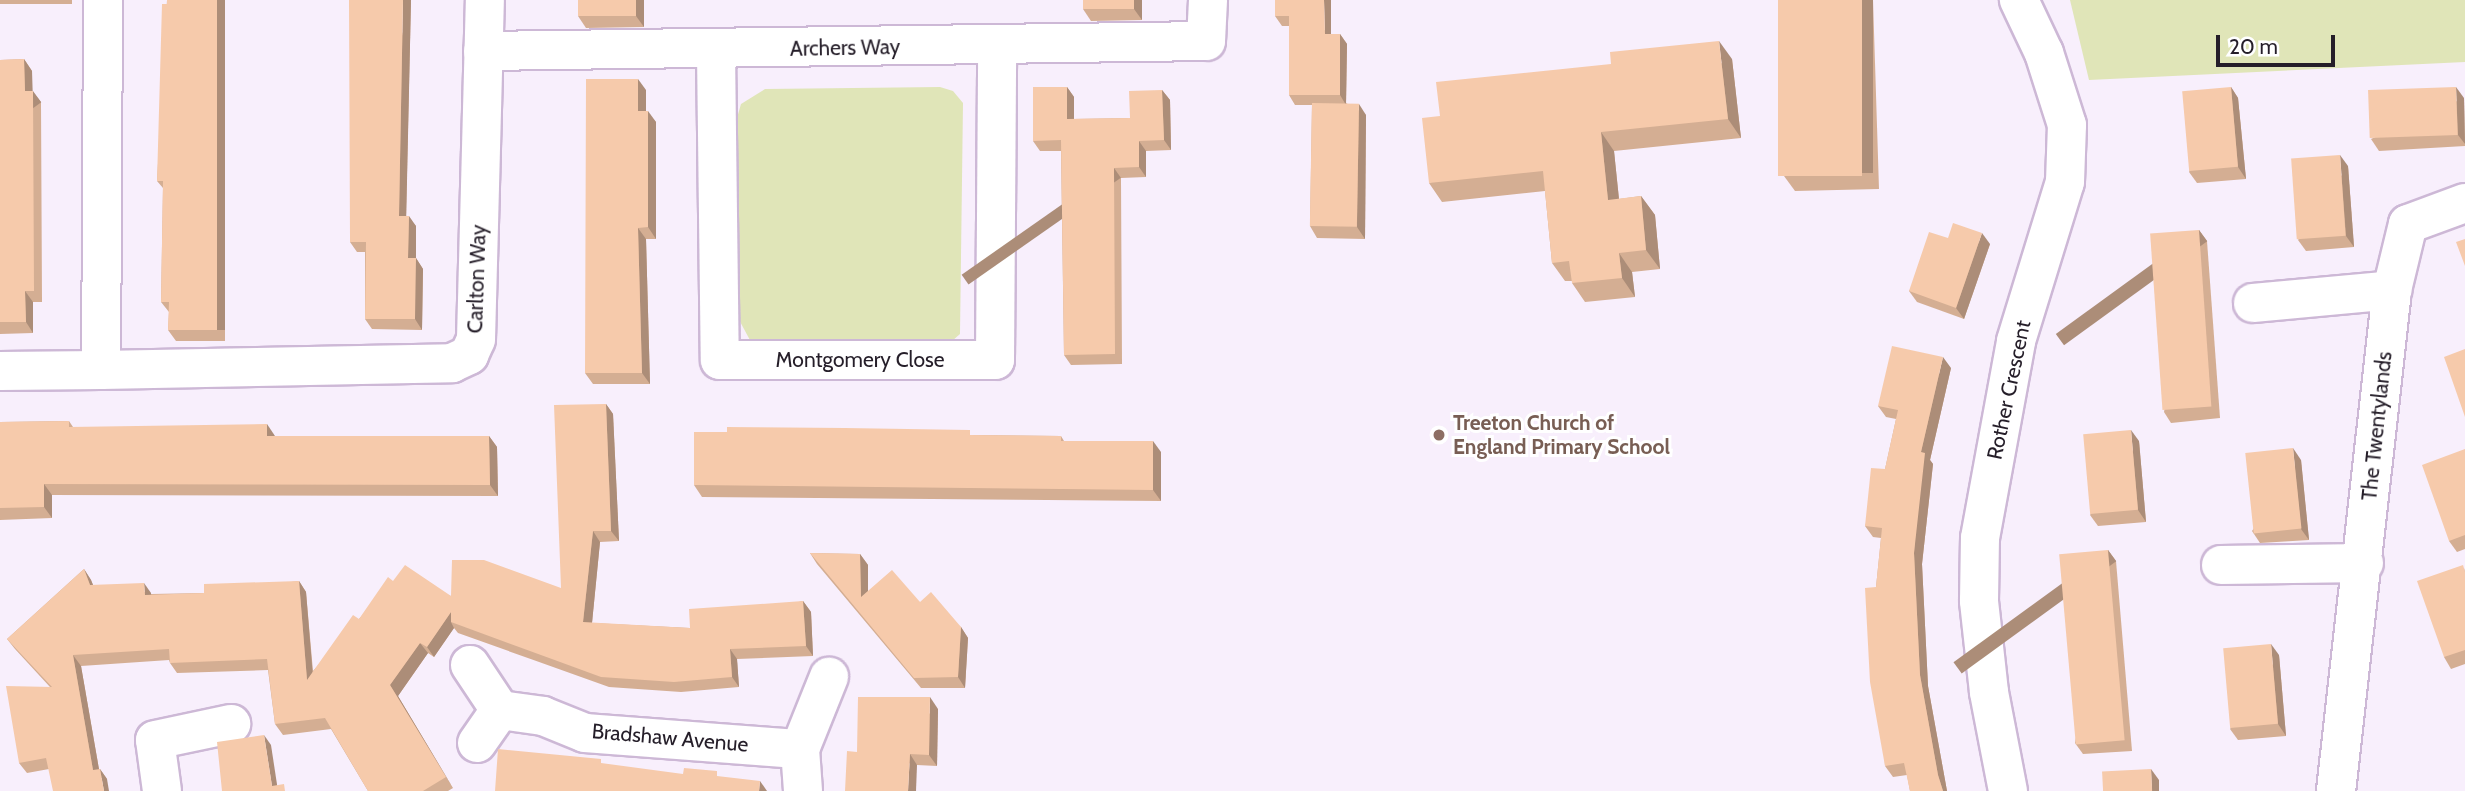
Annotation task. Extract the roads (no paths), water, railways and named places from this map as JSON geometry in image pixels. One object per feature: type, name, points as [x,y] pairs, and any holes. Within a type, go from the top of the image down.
[{"type":"street","points":[[100,370],[103,0]]},
{"type":"street","name":"Carlton Way","points":[[0,371],[452,363],[469,355],[476,339],[485,0]]},
{"type":"street","name":"Archers Way","points":[[483,51],[716,51],[1206,41],[1208,0]]},
{"type":"street","name":"Rother Crescent","points":[[2008,791],[1989,692],[1979,601],[1980,538],[2017,341],[2065,182],[2067,125],[2044,53],[2019,0]]},
{"type":"street","name":"Montgomery Close","points":[[716,51],[720,360],[995,360],[997,46]]},
{"type":"street","name":"The Twentylands","points":[[2336,791],[2364,563],[2392,290],[2408,224],[2465,203]]},
{"type":"street","points":[[2253,303],[2392,290]]},
{"type":"street","points":[[2221,565],[2364,563]]},
{"type":"street","points":[[470,665],[500,710],[477,743]]},
{"type":"street","points":[[803,791],[800,749],[829,677]]},
{"type":"street","name":"Bradshaw Avenue","points":[[500,710],[543,716],[585,733],[800,749]]},
{"type":"street","points":[[162,791],[155,740],[231,724]]},
{"type":"place","name":"Treeton Church of England Primary School","points":[[1439,435]]}]
